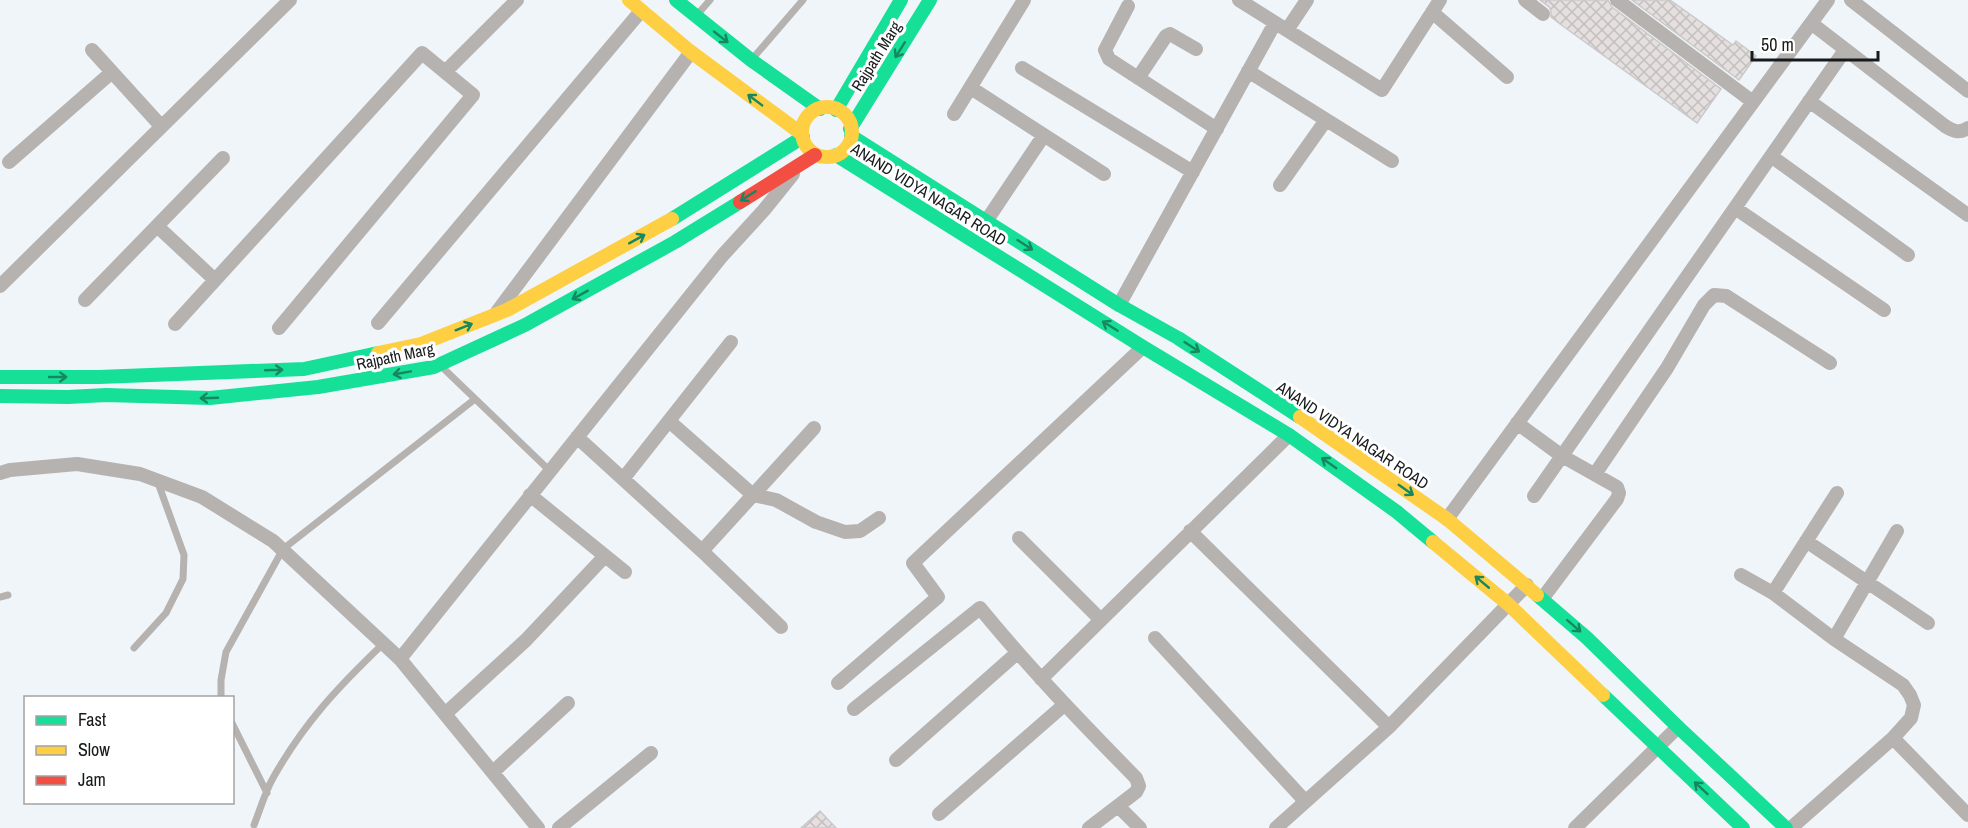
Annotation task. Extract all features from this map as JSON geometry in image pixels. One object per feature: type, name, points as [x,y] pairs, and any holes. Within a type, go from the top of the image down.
[{"type":"main road","points":[[629,0],[691,52],[802,136],[808,149],[815,154],[824,157],[836,155],[846,149],[851,133],[849,122],[840,111],[826,107],[813,111],[806,119],[802,136]]},
{"type":"main road","points":[[676,0],[751,60],[820,109]]},
{"type":"main road","name":"Rajpath Marg","points":[[836,110],[901,0]]},
{"type":"main road","name":"Rajpath Marg","points":[[851,133],[930,0]]},
{"type":"main road","name":"ANAND VIDYA NAGAR ROAD","points":[[851,133],[1119,305],[1178,339],[1296,415],[1447,519],[1587,638],[1786,828]]},
{"type":"main road","name":"Rajpath Marg","points":[[0,377],[99,377],[304,369],[421,344],[496,314],[687,211],[802,136]]},
{"type":"main road","name":"Rajpath Marg","points":[[0,396],[106,395],[210,398],[318,387],[434,367],[525,325],[675,242],[815,154]]},
{"type":"main road","name":"ANAND VIDYA NAGAR ROAD","points":[[836,155],[1143,347],[1289,435],[1397,512],[1508,604],[1743,828]]},
{"type":"street","points":[[0,286],[290,0]]},
{"type":"street","points":[[445,72],[517,0]]},
{"type":"street","points":[[954,114],[1024,0]]},
{"type":"street","points":[[1239,0],[1382,90],[1436,6],[1507,77]]},
{"type":"street","points":[[1119,305],[1248,72],[1281,27],[1307,0]]},
{"type":"street","points":[[1525,0],[1543,14]]},
{"type":"street","points":[[1617,0],[1753,102]]},
{"type":"street","points":[[1447,519],[1828,0]]},
{"type":"street","points":[[1851,0],[1968,91]]},
{"type":"street","points":[[1128,6],[1105,50],[1109,59],[1217,129]]},
{"type":"street","points":[[378,323],[641,11]]},
{"type":"street","points":[[1811,23],[1945,126],[1955,132],[1968,128]]},
{"type":"street","points":[[1138,78],[1166,36],[1170,34],[1196,49]]},
{"type":"street","points":[[92,50],[161,126]]},
{"type":"street","points":[[1534,496],[1845,50]]},
{"type":"street","points":[[496,314],[691,52]]},
{"type":"street","points":[[175,324],[422,53],[473,95],[279,328]]},
{"type":"street","points":[[1022,68],[1193,172]]},
{"type":"street","points":[[9,162],[112,72]]},
{"type":"street","points":[[1248,72],[1392,161]]},
{"type":"street","points":[[972,88],[1104,174]]},
{"type":"street","points":[[1809,101],[1968,215]]},
{"type":"street","points":[[1280,185],[1326,120]]},
{"type":"street","points":[[987,220],[1044,135]]},
{"type":"street","points":[[1771,156],[1908,255]]},
{"type":"street","points":[[86,300],[223,158]]},
{"type":"street","points":[[400,659],[722,256],[803,162]]},
{"type":"street","points":[[1735,208],[1884,310]]},
{"type":"street","points":[[157,226],[215,280]]},
{"type":"street","points":[[1595,474],[1667,368],[1704,305],[1714,295],[1726,296],[1830,363]]},
{"type":"street","points":[[623,479],[731,342]]},
{"type":"street","points":[[838,683],[938,597],[913,563],[1143,347]]},
{"type":"street","points":[[669,421],[753,495],[776,500],[816,522],[845,532],[860,531],[879,518]]},
{"type":"street","points":[[1517,423],[1562,456],[1617,487],[1618,493],[1617,499],[1542,599]]},
{"type":"street","points":[[702,551],[814,428]]},
{"type":"street","points":[[1041,679],[1289,435]]},
{"type":"street","points":[[577,437],[781,627]]},
{"type":"street","points":[[0,472],[77,464],[141,474],[202,497],[273,541],[400,659],[538,828]]},
{"type":"street","points":[[1773,593],[1837,493]]},
{"type":"street","points":[[530,495],[626,572]]},
{"type":"street","points":[[1190,531],[1389,727]]},
{"type":"street","points":[[1834,639],[1897,531]]},
{"type":"street","points":[[1019,537],[1101,620]]},
{"type":"street","points":[[1806,542],[1928,623]]},
{"type":"street","points":[[445,714],[526,640],[605,556]]},
{"type":"street","points":[[1741,575],[1773,593],[1834,639],[1903,685],[1914,705],[1911,718],[1893,738],[1791,828]]},
{"type":"street","points":[[1276,828],[1389,727],[1527,585]]},
{"type":"street","points":[[854,709],[980,608],[1064,705],[1136,778],[1139,786],[1136,792],[1089,828]]},
{"type":"street","points":[[1155,638],[1305,801]]},
{"type":"street","points":[[897,760],[1017,653]]},
{"type":"street","points":[[493,772],[568,703]]},
{"type":"street","points":[[939,814],[1064,705]]},
{"type":"street","points":[[1575,828],[1678,727]]},
{"type":"street","points":[[1893,738],[1968,815]]},
{"type":"street","points":[[559,828],[651,753]]},
{"type":"street","points":[[1118,806],[1140,828]]},
{"type":"lane","points":[[696,17],[710,0]]},
{"type":"lane","points":[[751,60],[803,0]]},
{"type":"lane","points":[[440,365],[550,471]]},
{"type":"lane","points":[[221,696],[221,680],[226,652],[283,549],[475,399]]},
{"type":"lane","points":[[134,648],[166,613],[183,579],[184,555],[157,480]]},
{"type":"lane","points":[[0,597],[8,595]]},
{"type":"lane","points":[[254,825],[272,780],[311,718],[341,684],[383,644]]},
{"type":"lane","points":[[234,727],[267,793]]},
{"type":"building","points":[[1540,0],[1608,0],[1612,7],[1721,89],[1697,123],[1551,17],[1549,7]]},
{"type":"building","points":[[1632,0],[1670,0],[1733,45],[1736,41],[1756,56],[1739,80]]},
{"type":"building","points":[[820,811],[836,828],[801,828]]},
{"type":"traffic: fast","points":[[676,0],[751,60],[820,109]]},
{"type":"traffic: fast","points":[[836,110],[901,0]]},
{"type":"traffic: fast","points":[[850,129],[930,0]]},
{"type":"traffic: fast","points":[[851,136],[1119,305],[1178,338],[1300,417]]},
{"type":"traffic: fast","points":[[672,219],[803,137]]},
{"type":"traffic: fast","points":[[836,155],[1143,347],[1289,435],[1397,512],[1433,542]]},
{"type":"traffic: fast","points":[[0,396],[106,395],[210,398],[318,387],[434,367],[525,325],[675,242],[740,202]]},
{"type":"traffic: fast","points":[[0,377],[99,377],[304,369],[378,353]]},
{"type":"traffic: fast","points":[[1537,595],[1587,638],[1786,828]]},
{"type":"traffic: fast","points":[[1603,695],[1743,828]]},
{"type":"traffic: slow","points":[[629,0],[691,52],[802,134]]},
{"type":"traffic: slow","points":[[827,107],[836,109],[847,118],[852,132],[850,141],[841,152],[827,157],[818,155],[807,146],[802,132],[804,123],[813,112],[827,107]]},
{"type":"traffic: slow","points":[[378,353],[421,344],[507,310],[672,219]]},
{"type":"traffic: slow","points":[[1300,417],[1447,519],[1537,595]]},
{"type":"traffic: slow","points":[[1433,542],[1508,604],[1603,695]]},
{"type":"traffic: jam","points":[[740,202],[815,155]]}]
